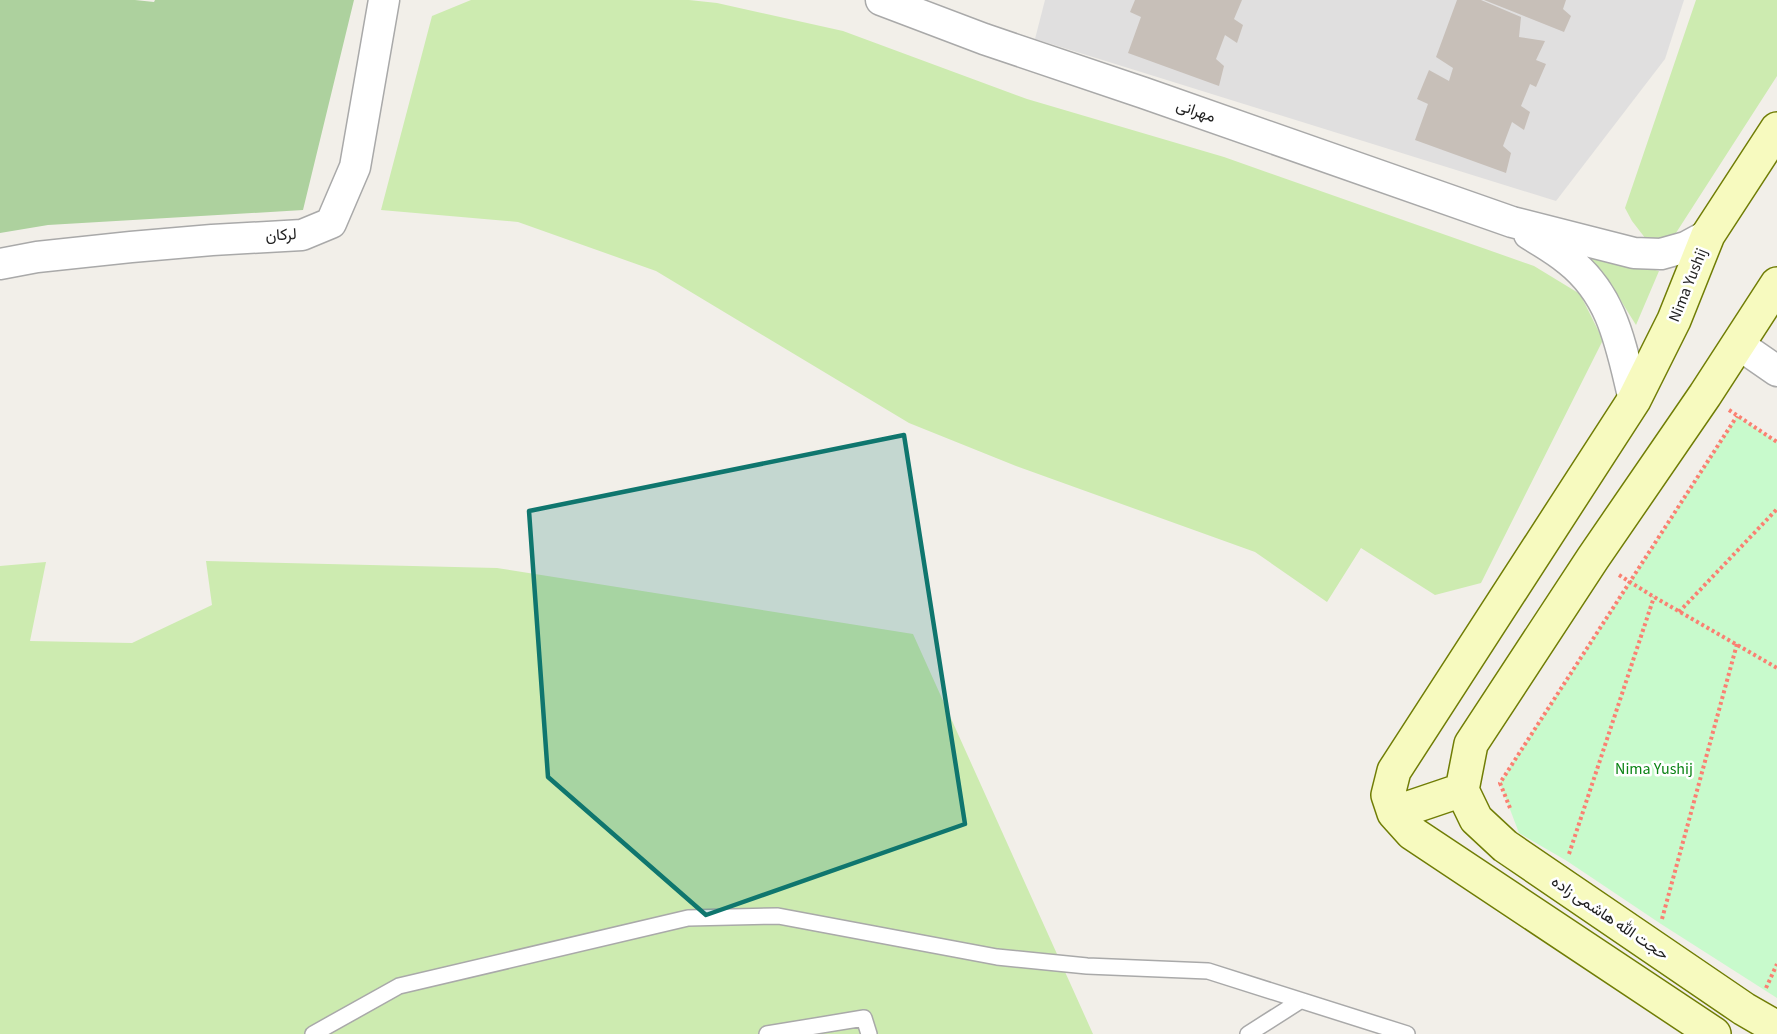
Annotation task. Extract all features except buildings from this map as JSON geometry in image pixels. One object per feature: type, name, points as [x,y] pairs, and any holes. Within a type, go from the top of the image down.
[{"type":"street","name":"لرکان","points":[[0,264],[37,257],[132,247],[302,235],[331,223],[355,167],[384,0]]},
{"type":"street","name":"مهرانی","points":[[881,0],[984,39],[1512,222]]},
{"type":"street","name":"Nima Yushij","points":[[1394,813],[1389,795],[1394,771],[1634,400],[1674,320],[1708,235],[1777,129]]},
{"type":"street","points":[[1512,222],[1634,253],[1660,254],[1686,247],[1708,235]]},
{"type":"street","points":[[1512,222],[1568,260],[1597,290],[1616,326],[1634,400]]},
{"type":"street","points":[[1714,1034],[1412,833],[1394,813],[1462,790],[1471,744],[1777,284]]},
{"type":"street","points":[[1738,344],[1777,371]]},
{"type":"street","name":"حجت الله هاشمی زاده","points":[[1462,790],[1476,819],[1505,846],[1744,1009],[1777,1028]]},
{"type":"lane","points":[[313,1034],[399,986],[688,918],[778,916],[997,957],[1088,966],[1208,971],[1407,1034]]},
{"type":"lane","points":[[1248,1034],[1300,1001]]},
{"type":"lane","points":[[767,1034],[864,1018],[869,1034]]},
{"type":"path","points":[[1705,395],[1777,442]]},
{"type":"path","points":[[1512,813],[1500,783],[1737,416]]},
{"type":"path","points":[[1679,612],[1777,509]]},
{"type":"path","points":[[1593,558],[1679,612],[1777,668]]},
{"type":"path","points":[[1567,861],[1654,597]]},
{"type":"path","points":[[1661,924],[1737,644]]},
{"type":"path","points":[[1771,995],[1765,992],[1777,964]]},
{"type":"highlighted area","points":[[904,435],[965,824],[706,915],[548,777],[529,511]]},
{"type":"shaded area","points":[[1045,0],[1684,0],[1665,59],[1556,201],[1035,39]]},
{"type":"green space","points":[[0,0],[154,2],[155,0],[354,0],[303,210],[48,225],[0,233]]},
{"type":"green space","points":[[471,0],[689,0],[717,3],[843,31],[1027,99],[1224,157],[1534,266],[1580,294],[1603,340],[1481,583],[1435,595],[1361,548],[1327,602],[1255,552],[1016,466],[909,423],[656,271],[518,222],[381,210],[432,16]]},
{"type":"green space","points":[[1696,0],[1777,0],[1777,76],[1674,236],[1649,243],[1625,208]]},
{"type":"green space","points":[[1568,246],[1659,271],[1636,325],[1606,277]]},
{"type":"green space","name":"Nima Yushij","points":[[1737,416],[1777,442],[1777,998],[1567,861],[1519,833],[1500,783]]},
{"type":"green space","points":[[206,561],[497,568],[913,634],[1093,1034],[0,1034],[0,566],[46,562],[30,641],[132,643],[212,605]]}]
